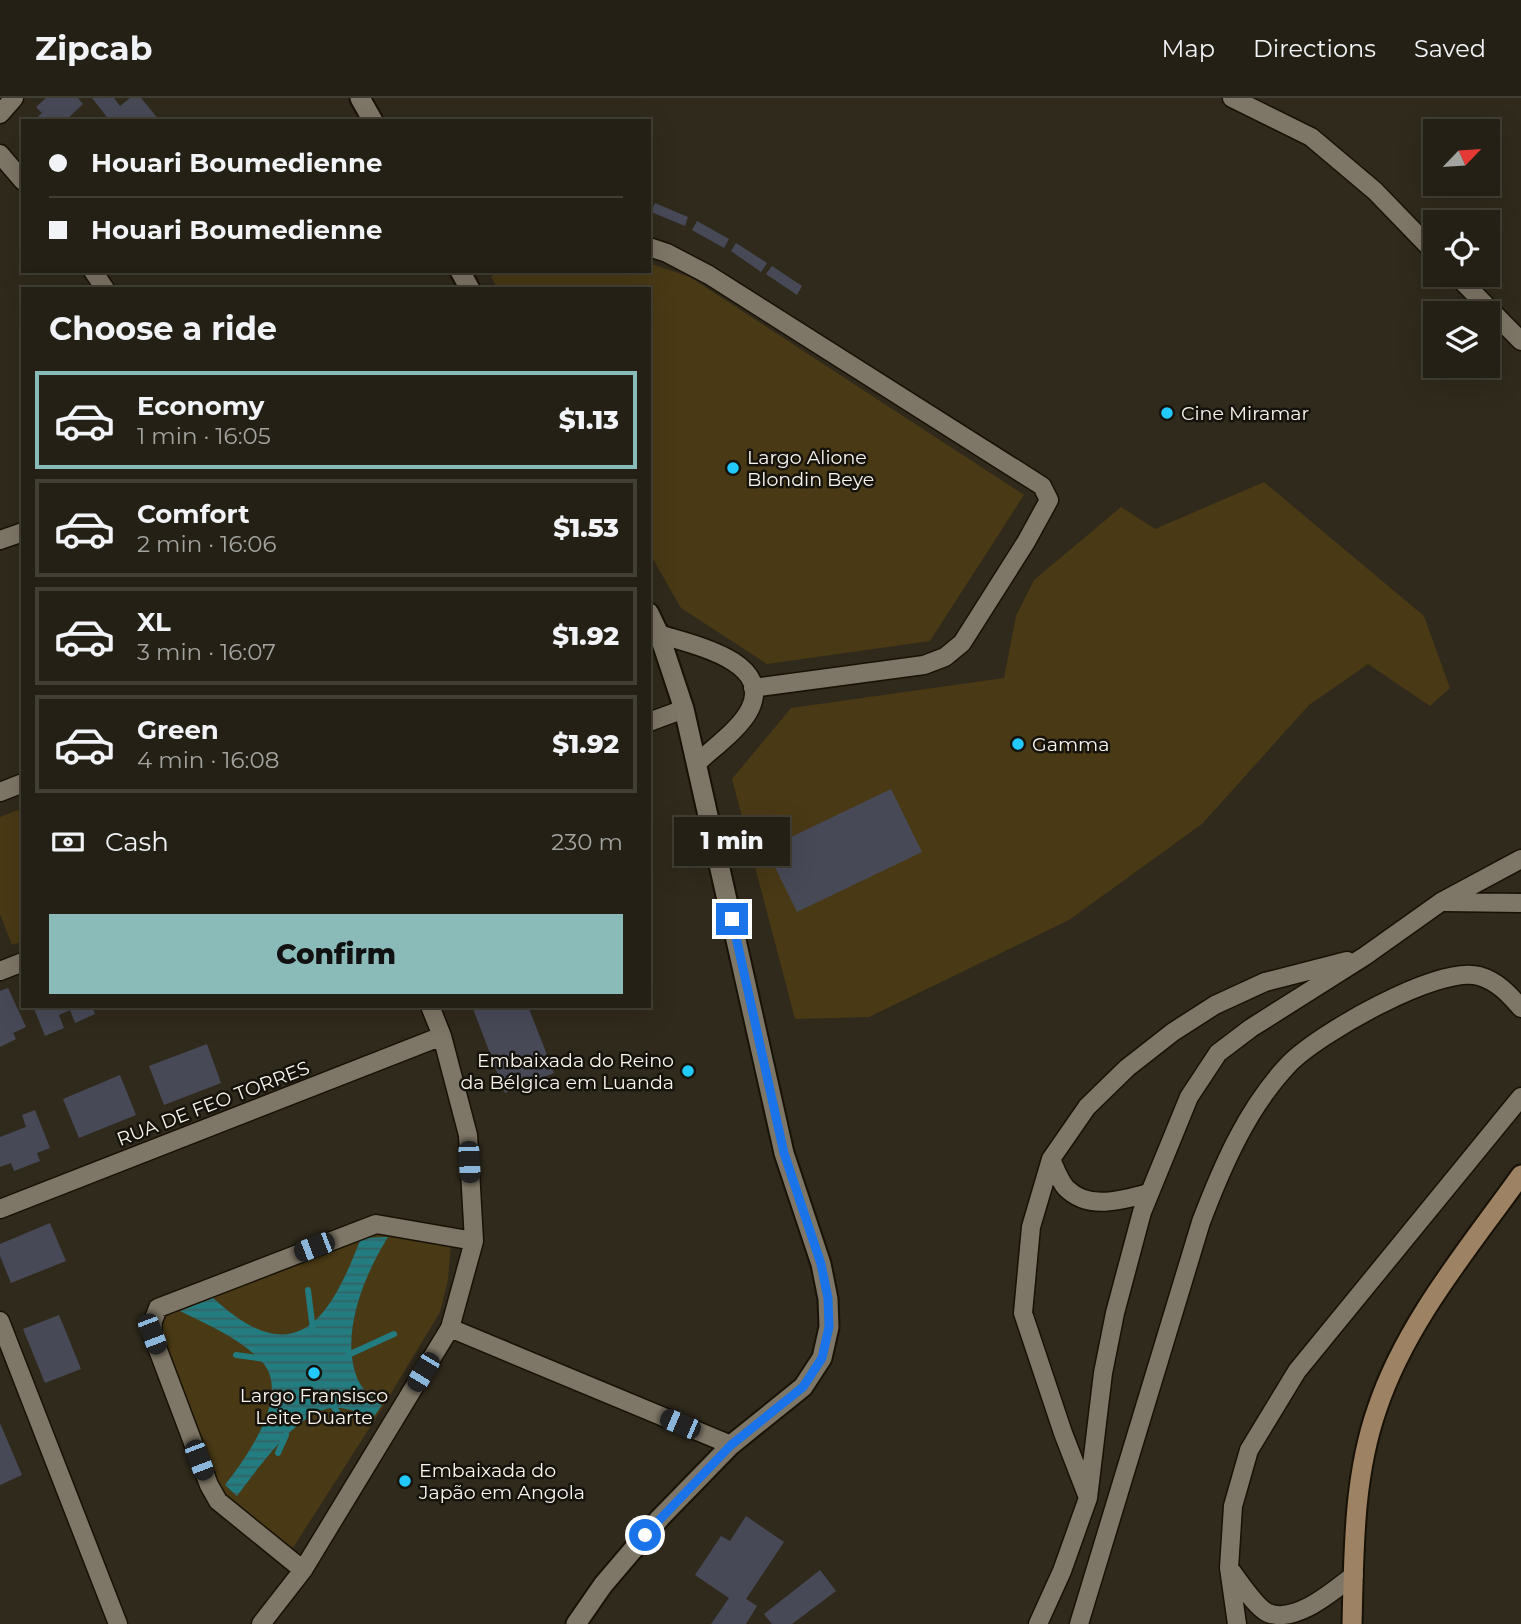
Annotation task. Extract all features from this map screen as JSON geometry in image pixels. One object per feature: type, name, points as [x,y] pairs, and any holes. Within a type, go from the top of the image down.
[{"type":"main road","points":[[1352,1624],[1354,1518],[1377,1408],[1396,1363],[1422,1316],[1521,1175]]},
{"type":"street","points":[[0,114],[14,98]]},
{"type":"street","points":[[360,98],[372,119]]},
{"type":"street","points":[[1232,98],[1311,137],[1376,191],[1423,240]]},
{"type":"street","points":[[0,154],[21,179]]},
{"type":"street","points":[[651,248],[709,275],[1042,486],[1049,500],[1026,542],[962,643],[945,657],[924,665],[753,688]]},
{"type":"street","points":[[1468,287],[1521,341]]},
{"type":"street","points":[[0,540],[21,532]]},
{"type":"street","points":[[576,1624],[603,1585],[660,1518],[731,1445],[803,1387],[822,1358],[829,1327],[828,1298],[821,1264],[784,1153],[684,709],[651,617]]},
{"type":"street","points":[[659,634],[729,658],[747,673],[753,688],[751,709],[697,763]]},
{"type":"street","points":[[651,721],[684,709]]},
{"type":"street","points":[[0,792],[21,784]]},
{"type":"street","points":[[1038,1624],[1062,1571],[1088,1498],[1102,1373],[1112,1325],[1149,1193],[1189,1097],[1218,1053],[1251,1028],[1366,956],[1441,902],[1521,859]]},
{"type":"street","points":[[1441,902],[1521,903]]},
{"type":"street","points":[[1088,1498],[1055,1411],[1023,1313],[1031,1227],[1051,1159],[1087,1107],[1127,1068],[1173,1032],[1215,1005],[1265,982],[1366,956]]},
{"type":"street","points":[[0,971],[21,963]]},
{"type":"street","points":[[1079,1624],[1201,1222],[1224,1163],[1262,1098],[1289,1064],[1316,1041],[1411,989],[1448,976],[1478,976],[1504,988],[1521,1008]]},
{"type":"street","points":[[261,1624],[303,1570],[450,1328],[474,1241],[468,1135],[442,1036],[431,1008]]},
{"type":"street","name":"RUA DE FEO TORRES","points":[[0,1209],[442,1036]]},
{"type":"street","points":[[1237,1624],[1228,1568],[1233,1506],[1249,1450],[1297,1371],[1521,1097]]},
{"type":"street","points":[[1051,1159],[1065,1186],[1080,1199],[1102,1203],[1149,1193]]},
{"type":"street","points":[[303,1570],[218,1501],[209,1485],[152,1334],[152,1321],[158,1308],[376,1224],[474,1241]]},
{"type":"street","points":[[0,1321],[118,1624]]},
{"type":"street","points":[[450,1328],[731,1445]]},
{"type":"street","points":[[1228,1568],[1257,1604],[1268,1613],[1285,1615],[1302,1611],[1354,1575]]},
{"type":"shaded area","points":[[651,264],[690,277],[1024,495],[930,641],[767,664],[681,608],[651,556],[651,287],[497,287],[491,277],[495,273],[651,273]]},
{"type":"shaded area","name":"Gamma","points":[[1264,482],[1424,616],[1450,688],[1430,706],[1368,664],[1309,705],[1202,824],[1069,920],[869,1017],[795,1019],[732,779],[791,708],[1004,678],[1016,616],[1034,580],[1121,507],[1155,529]]},
{"type":"shaded area","points":[[21,809],[21,942],[12,945],[0,914],[0,817]]},
{"type":"shaded area","points":[[388,1228],[451,1243],[448,1280],[440,1312],[293,1548],[252,1520],[215,1483],[161,1332],[164,1319],[172,1311]]},
{"type":"water","points":[[388,1237],[363,1288],[351,1346],[353,1365],[359,1382],[366,1392],[382,1405],[373,1418],[352,1410],[331,1408],[305,1420],[279,1444],[237,1496],[225,1485],[244,1459],[262,1426],[272,1392],[270,1377],[255,1354],[224,1333],[180,1311],[213,1298],[242,1320],[266,1332],[287,1334],[306,1328],[322,1314],[336,1293],[361,1238]]},
{"type":"building","points":[[46,98],[78,98],[83,104],[67,119],[35,119],[42,113],[36,107]]},
{"type":"building","points":[[92,98],[114,98],[120,106],[130,98],[141,98],[158,119],[108,119]]},
{"type":"building","points":[[655,203],[688,217],[685,226],[651,212]]},
{"type":"building","points":[[697,221],[729,239],[724,248],[692,230]]},
{"type":"building","points":[[736,243],[767,263],[761,272],[731,251]]},
{"type":"building","points":[[772,266],[802,286],[797,295],[766,274]]},
{"type":"building","points":[[891,789],[922,852],[797,912],[766,849]]},
{"type":"building","points":[[8,988],[26,1027],[13,1033],[16,1039],[0,1047],[0,991]]},
{"type":"building","points":[[34,1008],[93,1008],[95,1014],[75,1023],[70,1010],[59,1015],[64,1028],[45,1036]]},
{"type":"building","points":[[473,1008],[529,1008],[554,1073],[505,1093]]},
{"type":"building","points":[[207,1044],[221,1083],[164,1105],[149,1066]]},
{"type":"building","points":[[120,1075],[136,1115],[79,1138],[63,1099]]},
{"type":"building","points":[[35,1110],[50,1148],[37,1153],[40,1161],[14,1171],[11,1163],[0,1167],[0,1137],[26,1127],[22,1115]]},
{"type":"building","points":[[50,1223],[66,1261],[11,1283],[0,1256],[0,1244]]},
{"type":"building","points":[[59,1315],[81,1369],[45,1383],[23,1329]]},
{"type":"building","points":[[0,1423],[22,1475],[0,1485]]},
{"type":"building","points":[[746,1516],[784,1542],[746,1599],[757,1606],[746,1624],[711,1624],[729,1598],[695,1575],[721,1536],[730,1541]]},
{"type":"building","points":[[820,1570],[836,1591],[792,1624],[772,1624],[764,1614]]},
{"type":"waterway","points":[[308,1290],[313,1330]]},
{"type":"waterway","points":[[348,1355],[394,1334]]},
{"type":"waterway","points":[[236,1355],[265,1359]]},
{"type":"waterway","points":[[329,1401],[345,1422]]},
{"type":"waterway","points":[[278,1453],[286,1435]]},
{"type":"place","name":"Cine Miramar","points":[[1167,413]]},
{"type":"place","name":"Largo Alione Blondin Beye","points":[[733,468]]},
{"type":"place","name":"Gamma","points":[[1018,744]]},
{"type":"place","name":"Embaixada do Reino da Bélgica em Luanda","points":[[688,1071]]},
{"type":"place","name":"Largo Fransisco Leite Duarte","points":[[314,1373]]},
{"type":"place","name":"Embaixada do Japão em Angola","points":[[405,1481]]},
{"type":"route","points":[[645,1535],[731,1445],[803,1387],[822,1358],[829,1327],[828,1298],[821,1264],[784,1153],[732,919]]}]
